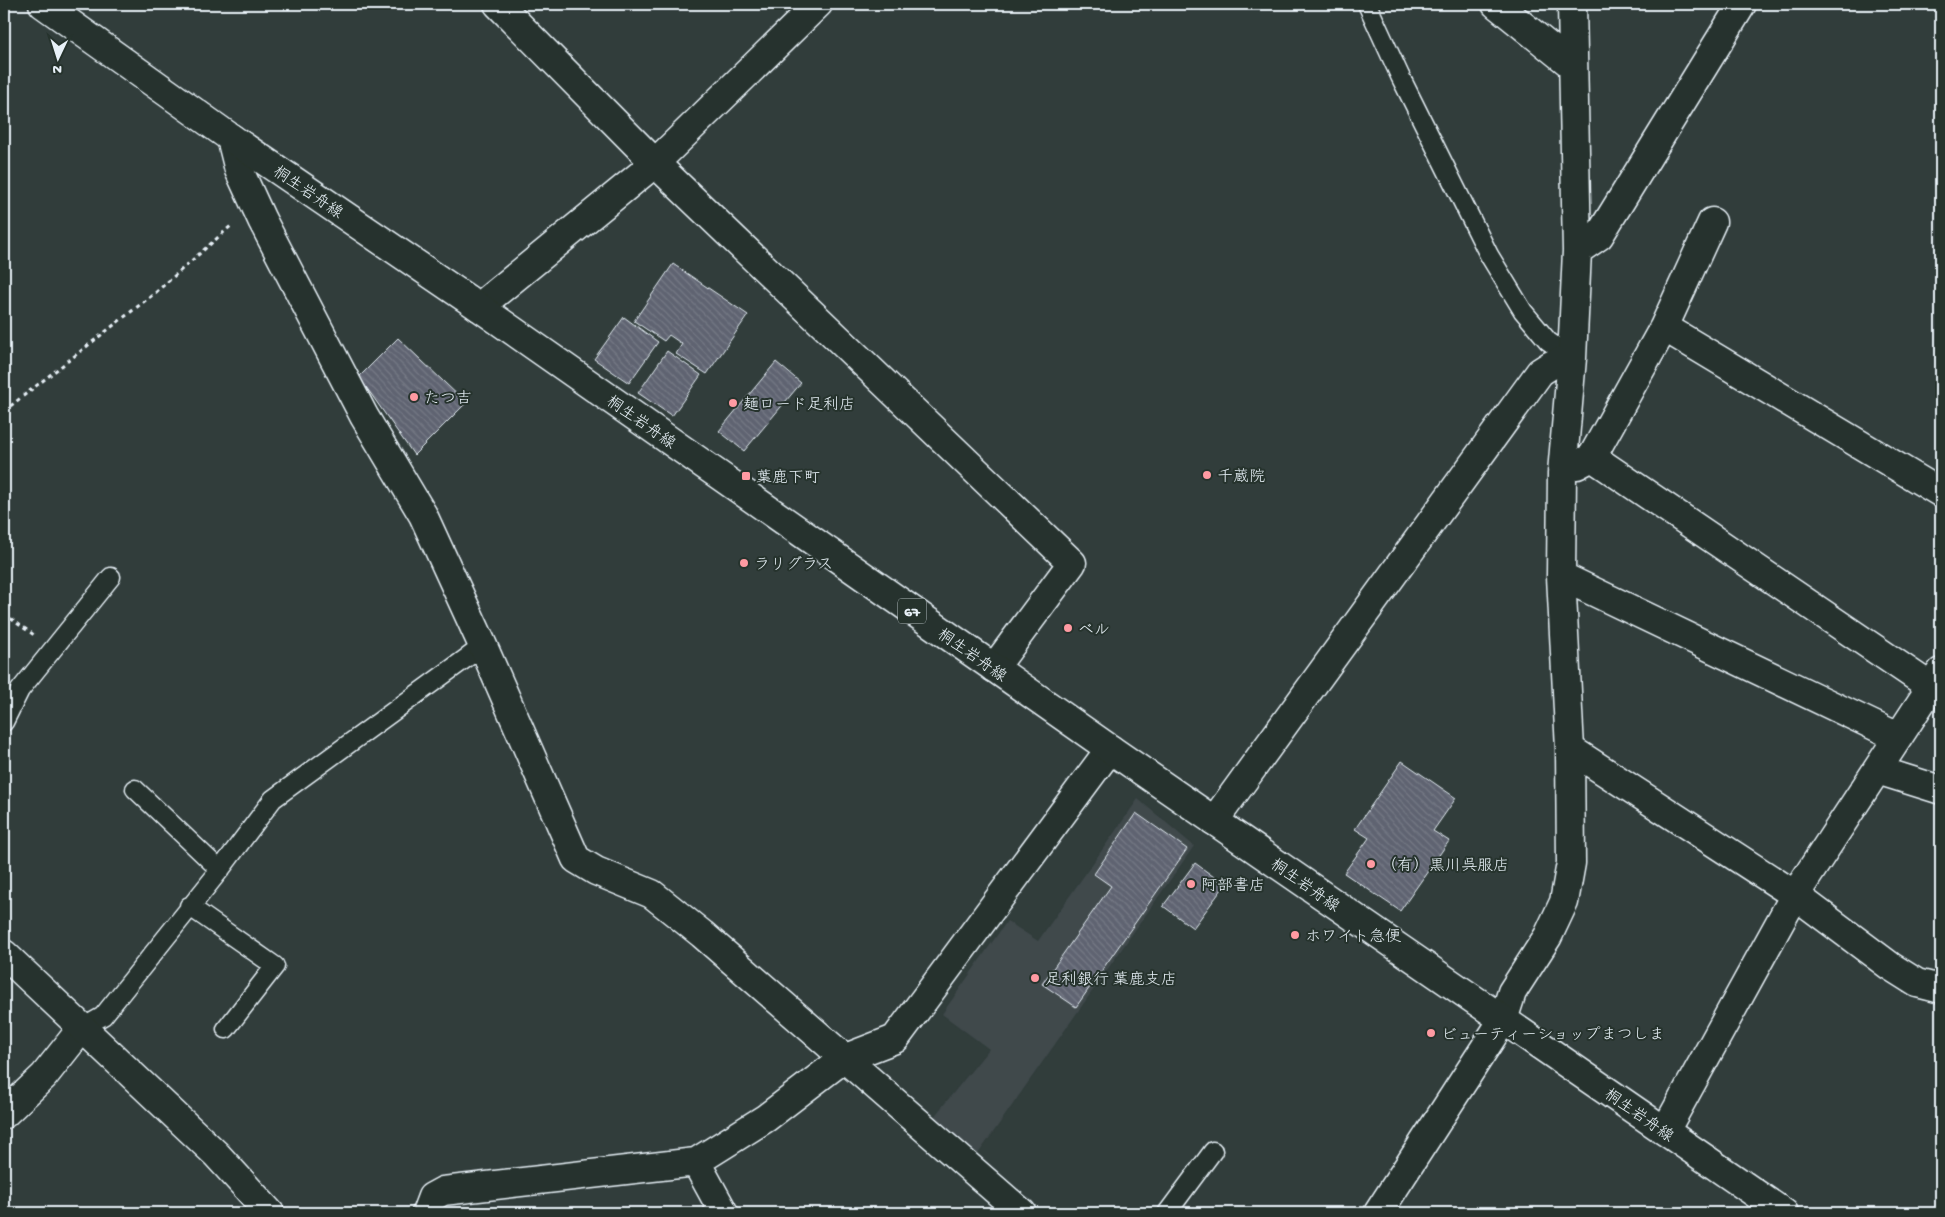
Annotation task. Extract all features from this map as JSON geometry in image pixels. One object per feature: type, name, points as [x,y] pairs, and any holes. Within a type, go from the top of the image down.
[{"type":"street","name":"桐生岩舟線","points":[[43,4],[231,138],[479,307],[1110,749],[1784,1213]]},
{"type":"street","points":[[498,4],[655,163],[1072,563],[994,668]]},
{"type":"street","points":[[479,307],[655,163],[818,4]]},
{"type":"street","points":[[1496,4],[1573,66]]},
{"type":"street","points":[[1378,1213],[1504,1020],[1512,992],[1548,936],[1564,902],[1571,863],[1570,749],[1561,576],[1562,473],[1572,358],[1577,251],[1572,4]]},
{"type":"street","points":[[1577,251],[1600,236],[1742,4]]},
{"type":"street","points":[[231,138],[239,170],[255,205],[364,416],[423,516],[483,646],[576,859],[596,871],[652,894],[702,934],[843,1059],[1022,1213]]},
{"type":"street","points":[[1562,473],[1592,457],[1664,327],[1712,222]]},
{"type":"street","points":[[1664,327],[1941,493]]},
{"type":"street","points":[[1214,820],[1540,372],[1551,365],[1572,358]]},
{"type":"street","points":[[1592,457],[1936,679],[1795,895],[1665,1131]]},
{"type":"street","points":[[1561,576],[1898,737]]},
{"type":"street","points":[[426,1213],[432,1197],[443,1191],[696,1162],[766,1118],[843,1059],[895,1039],[1110,749]]},
{"type":"street","points":[[1570,749],[1795,895],[1890,966],[1917,983],[1941,989]]},
{"type":"street","points":[[1877,770],[1941,790]]},
{"type":"street","points":[[4,954],[216,1154],[270,1213]]},
{"type":"street","points":[[4,1114],[44,1076],[82,1028]]},
{"type":"street","points":[[696,1162],[724,1213]]},
{"type":"lane","points":[[1367,4],[1400,76],[1489,255],[1522,311],[1548,341],[1572,358]]},
{"type":"lane","points":[[4,722],[20,690],[112,577]]},
{"type":"lane","points":[[82,1028],[103,1016],[189,906],[220,870],[273,799],[483,646]]},
{"type":"lane","points":[[135,789],[220,870]]},
{"type":"lane","points":[[189,906],[275,966],[226,1028]]},
{"type":"lane","points":[[1167,1213],[1213,1150]]},
{"type":"path","points":[[4,411],[155,293],[255,205]]},
{"type":"path","points":[[4,614],[53,649]]},
{"type":"shaded area","name":"足利銀行 葉鹿支店","points":[[1138,799],[1194,846],[978,1154],[933,1118],[989,1049],[942,1014],[1007,921],[1038,941]]},
{"type":"building","points":[[673,264],[748,315],[707,374],[676,354],[682,344],[669,335],[664,341],[634,321]]},
{"type":"building","points":[[624,317],[658,342],[629,383],[594,359]]},
{"type":"building","points":[[398,338],[466,403],[414,455],[359,377]]},
{"type":"building","points":[[667,351],[701,375],[672,416],[638,393]]},
{"type":"building","points":[[776,362],[801,383],[744,451],[719,431]]},
{"type":"building","points":[[1402,761],[1456,798],[1433,831],[1449,841],[1400,911],[1344,873],[1369,838],[1355,829]]},
{"type":"building","points":[[1136,813],[1187,849],[1076,1007],[1042,984],[1111,886],[1094,874]]},
{"type":"building","points":[[1195,863],[1225,885],[1193,928],[1163,906]]},
{"type":"place","name":"たつ吉","points":[[414,397]]},
{"type":"place","name":"麺ロード足利店","points":[[733,403]]},
{"type":"place","name":"千蔵院","points":[[1207,475]]},
{"type":"place","name":"葉鹿下町","points":[[746,476]]},
{"type":"place","name":"ラリグラス","points":[[744,563]]},
{"type":"place","name":"ベル","points":[[1068,628]]},
{"type":"place","name":"（有）黒川呉服店","points":[[1371,864]]},
{"type":"place","name":"阿部書店","points":[[1191,884]]},
{"type":"place","name":"ホワイト急便","points":[[1295,935]]},
{"type":"place","name":"足利銀行 葉鹿支店","points":[[1035,978]]},
{"type":"place","name":"ビューティーショップまつしま","points":[[1431,1033]]}]
